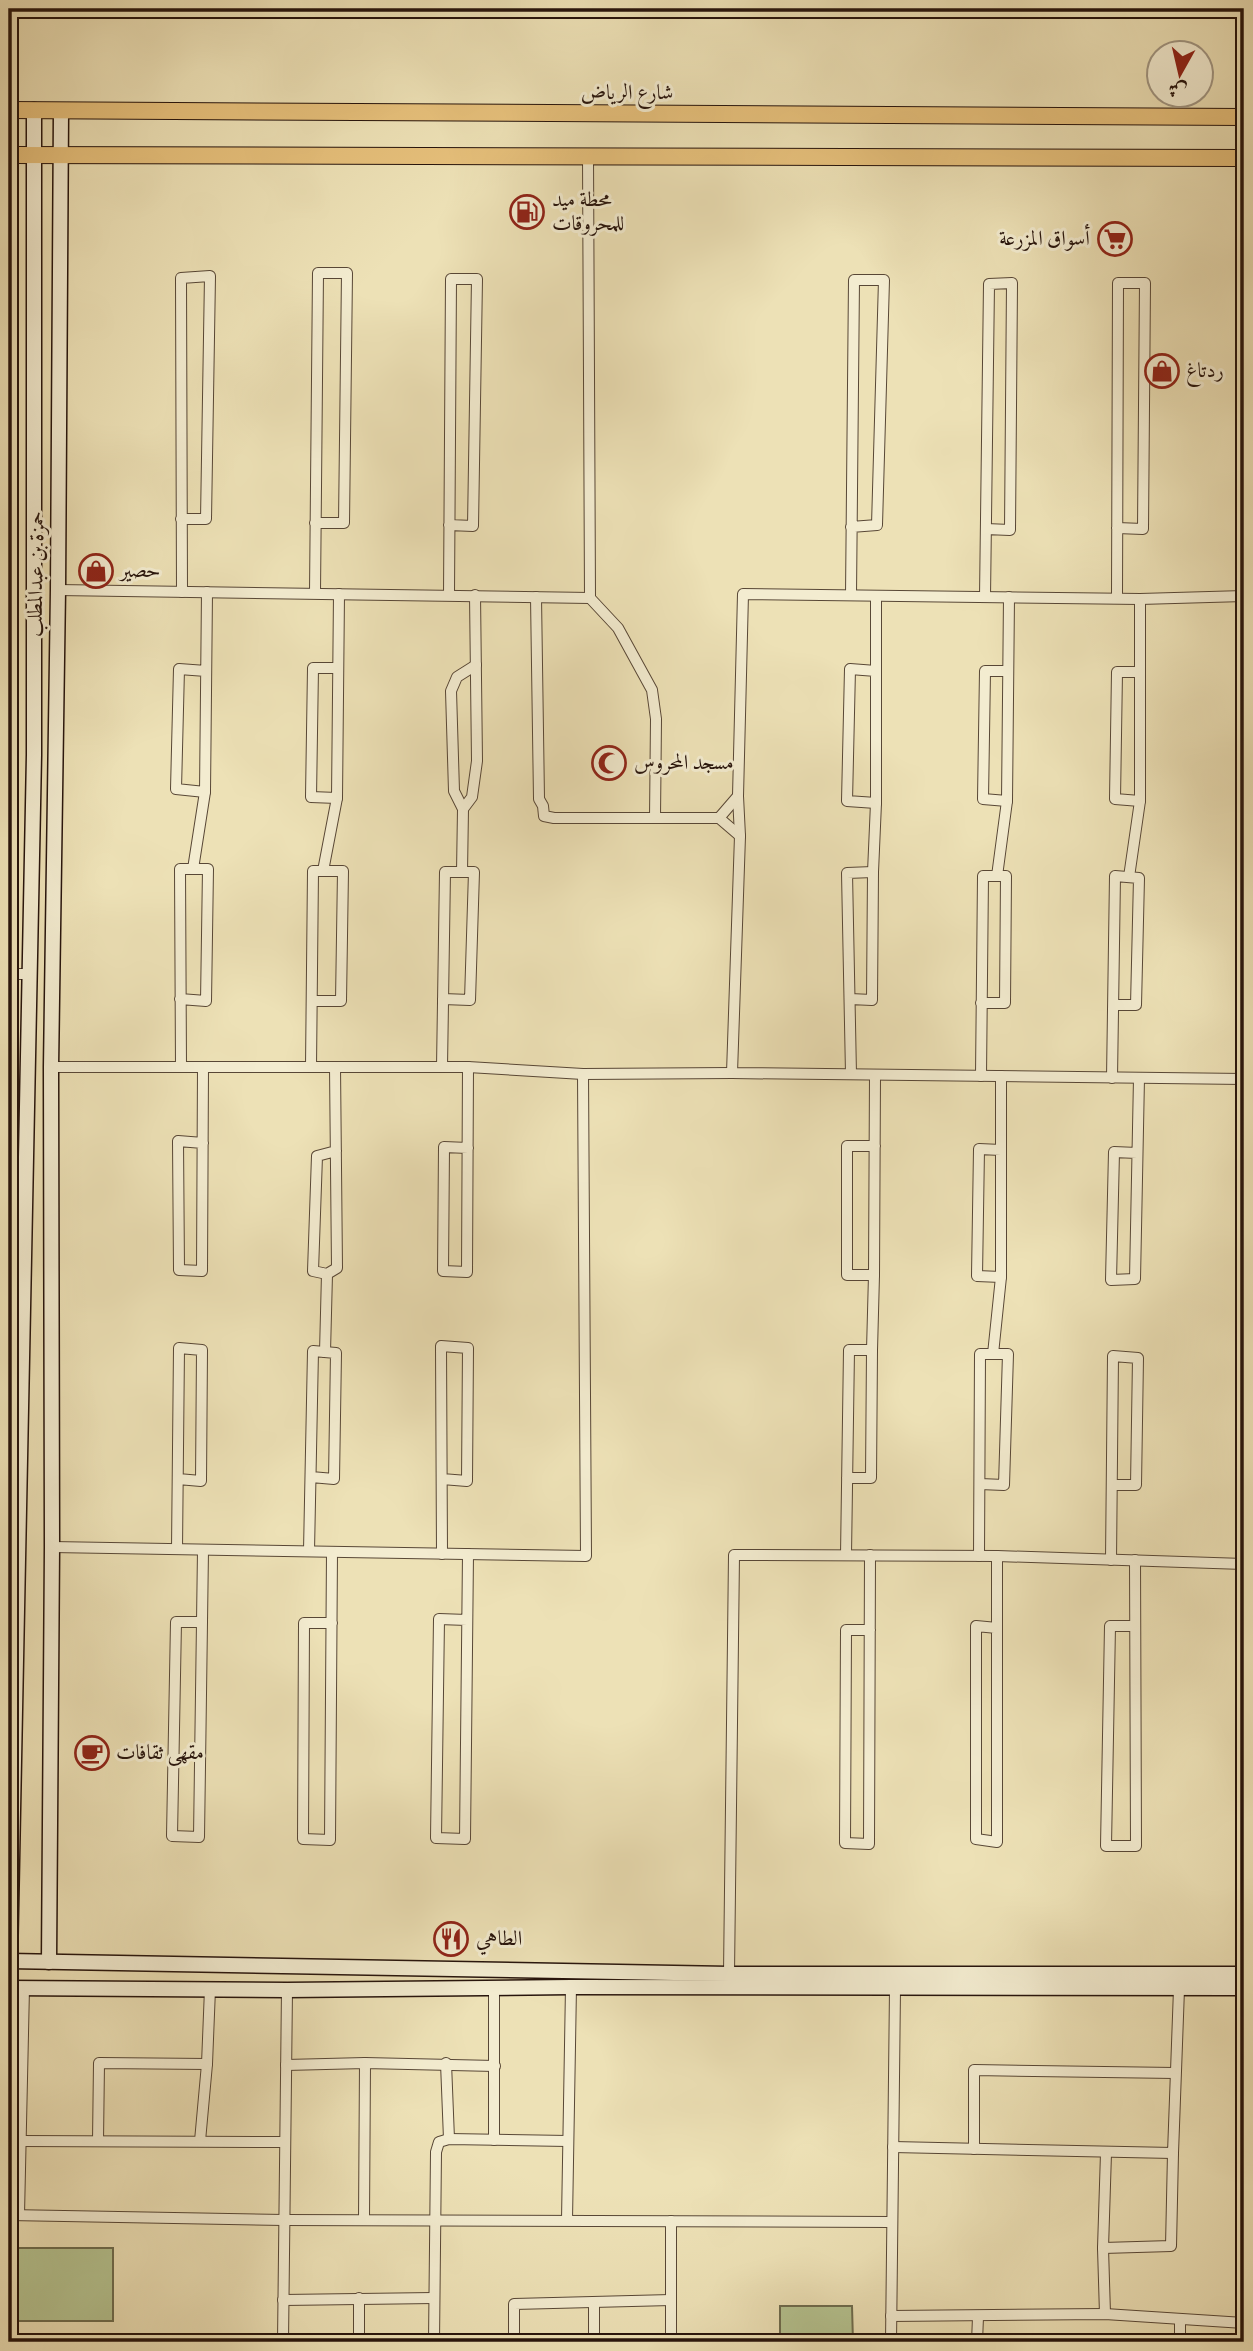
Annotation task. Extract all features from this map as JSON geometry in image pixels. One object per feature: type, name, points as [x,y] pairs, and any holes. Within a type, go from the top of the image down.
[{"type":"main road","name":"شارع الرياض","points":[[9,110],[1244,117]]},
{"type":"main road","points":[[9,155],[1244,158]]},
{"type":"street","name":"حمزة بن عبدالمطلب","points":[[10,1961],[34,755],[34,110]]},
{"type":"street","name":"حمزة بن عبدالمطلب","points":[[49,1962],[51,1067],[61,111]]},
{"type":"street","points":[[589,156],[590,598],[618,628],[652,690],[656,719],[655,818]]},
{"type":"street","points":[[315,523],[344,523],[347,272],[317,273],[315,523],[315,593]]},
{"type":"street","points":[[181,519],[205,519],[210,276],[181,278],[181,519],[181,592]]},
{"type":"street","points":[[449,525],[473,526],[477,279],[452,279],[449,525],[449,595]]},
{"type":"street","points":[[851,527],[877,525],[884,280],[854,280],[851,527],[851,595]]},
{"type":"street","points":[[985,597],[989,284],[1012,283],[1010,530],[986,529]]},
{"type":"street","points":[[1117,528],[1143,529],[1146,283],[1118,284],[1117,528],[1117,598]]},
{"type":"street","points":[[58,590],[590,598]]},
{"type":"street","points":[[193,869],[205,792],[207,592]]},
{"type":"street","points":[[323,871],[337,798],[339,594]]},
{"type":"street","points":[[732,1073],[740,836],[738,796],[743,594],[1140,599],[1244,596]]},
{"type":"street","points":[[463,809],[472,797],[477,761],[475,596]]},
{"type":"street","points":[[850,999],[872,1000],[876,596]]},
{"type":"street","points":[[536,597],[539,799],[544,816],[719,818],[740,836]]},
{"type":"street","points":[[997,876],[1007,801],[1009,597]]},
{"type":"street","points":[[1129,877],[1140,801],[1140,599]]},
{"type":"street","points":[[462,872],[463,809],[454,791],[451,691],[457,677],[476,665]]},
{"type":"street","points":[[337,798],[311,797],[313,668],[338,668]]},
{"type":"street","points":[[876,671],[850,669],[847,801],[876,803]]},
{"type":"street","points":[[205,792],[176,789],[179,670],[206,671]]},
{"type":"street","points":[[1007,801],[983,799],[985,671],[1008,671]]},
{"type":"street","points":[[1140,672],[1117,672],[1115,799],[1140,801]]},
{"type":"street","points":[[34,755],[55,763]]},
{"type":"street","points":[[719,818],[738,796]]},
{"type":"street","points":[[33,807],[53,815]]},
{"type":"street","points":[[180,999],[206,1000],[208,869],[180,869],[180,999],[181,1067]]},
{"type":"street","points":[[311,1067],[313,871],[343,871],[341,1001],[312,1001]]},
{"type":"street","points":[[442,1067],[443,999],[445,872],[474,872],[470,1000],[443,999]]},
{"type":"street","points":[[851,1074],[847,873],[873,873]]},
{"type":"street","points":[[981,1003],[1005,1003],[1006,876],[983,876],[981,1003],[981,1076]]},
{"type":"street","points":[[1112,1078],[1115,876],[1139,878],[1136,1005],[1114,1004]]},
{"type":"street","points":[[9,974],[28,974]]},
{"type":"street","points":[[51,1067],[468,1067],[583,1073],[1244,1079]]},
{"type":"street","points":[[203,1067],[203,1143],[202,1271],[179,1270],[178,1142],[203,1143]]},
{"type":"street","points":[[335,1067],[337,1151],[337,1268],[327,1274],[313,1271],[317,1156],[337,1151]]},
{"type":"street","points":[[468,1067],[468,1148],[467,1272],[443,1271],[444,1147],[468,1148]]},
{"type":"street","points":[[52,1547],[586,1556],[583,1073]]},
{"type":"street","points":[[847,1478],[871,1478],[875,1075]]},
{"type":"street","points":[[993,1354],[1001,1277],[1001,1076]]},
{"type":"street","points":[[1137,1153],[1114,1152],[1111,1280],[1135,1279],[1139,1078]]},
{"type":"street","points":[[874,1275],[847,1275],[847,1146],[875,1146]]},
{"type":"street","points":[[1001,1150],[979,1149],[977,1276],[1001,1277]]},
{"type":"street","points":[[325,1352],[327,1274]]},
{"type":"street","points":[[442,1479],[467,1481],[468,1348],[441,1346],[442,1554]]},
{"type":"street","points":[[177,1549],[179,1348],[202,1350],[201,1480],[178,1479]]},
{"type":"street","points":[[846,1555],[849,1350],[872,1350]]},
{"type":"street","points":[[309,1551],[313,1352],[336,1353],[334,1479],[311,1477]]},
{"type":"street","points":[[979,1556],[980,1354],[1008,1354],[1004,1485],[980,1484]]},
{"type":"street","points":[[1111,1560],[1113,1356],[1138,1358],[1136,1485],[1112,1485]]},
{"type":"street","points":[[202,1622],[176,1622],[172,1836],[199,1837],[202,1622],[203,1550]]},
{"type":"street","points":[[332,1552],[332,1623],[330,1840],[303,1839],[303,1623],[332,1623]]},
{"type":"street","points":[[467,1620],[439,1619],[436,1838],[465,1839],[468,1554]]},
{"type":"street","points":[[729,1974],[734,1555],[997,1556],[1244,1564]]},
{"type":"street","points":[[870,1555],[870,1630],[869,1844],[845,1843],[846,1630],[870,1630]]},
{"type":"street","points":[[997,1556],[997,1628],[997,1842],[975,1839],[976,1626],[997,1628]]},
{"type":"street","points":[[1135,1560],[1136,1846],[1106,1846],[1110,1626],[1135,1626]]},
{"type":"street","points":[[10,1961],[729,1974],[1244,1974]]},
{"type":"street","points":[[494,1987],[494,2140]]},
{"type":"street","points":[[567,2220],[571,1987]]},
{"type":"street","points":[[892,2222],[284,2220],[14,2215],[20,2141],[22,2060],[16,1988],[1244,1988]]},
{"type":"street","points":[[200,2141],[210,1989]]},
{"type":"street","points":[[891,2342],[895,1989]]},
{"type":"street","points":[[1103,2248],[1171,2246],[1179,1989]]},
{"type":"street","points":[[283,2342],[287,1990]]},
{"type":"street","points":[[9,2060],[22,2060]]},
{"type":"street","points":[[98,2141],[99,2063],[207,2064]]},
{"type":"street","points":[[364,2219],[365,2063]]},
{"type":"street","points":[[286,2065],[446,2063],[495,2066]]},
{"type":"street","points":[[446,2063],[449,2139]]},
{"type":"street","points":[[974,2149],[974,2070],[1175,2073]]},
{"type":"street","points":[[434,2342],[436,2146],[449,2139],[568,2141]]},
{"type":"street","points":[[20,2141],[285,2142]]},
{"type":"street","points":[[893,2147],[1174,2153]]},
{"type":"street","points":[[1105,2314],[1103,2248],[1106,2153]]},
{"type":"street","points":[[671,2221],[671,2342]]},
{"type":"street","points":[[359,2298],[359,2342]]},
{"type":"street","points":[[283,2300],[434,2298]]},
{"type":"street","points":[[514,2342],[514,2304],[671,2300]]},
{"type":"street","points":[[594,2302],[594,2342]]},
{"type":"street","points":[[891,2316],[1105,2314],[1244,2322]]},
{"type":"street","points":[[977,2342],[978,2317]]},
{"type":"street","points":[[1180,2320],[1180,2342]]},
{"type":"green space","points":[[9,2248],[113,2248],[113,2321],[9,2321]]},
{"type":"green space","points":[[780,2306],[852,2306],[853,2342],[780,2342]]},
{"type":"place","name":"محطة ميد للمحروقات","points":[[527,212]]},
{"type":"place","name":"أسواق المزرعة","points":[[1115,239]]},
{"type":"place","name":"ردتاغ","points":[[1162,371]]},
{"type":"place","name":"حصير","points":[[96,571]]},
{"type":"place","name":"مسجد المحروس","points":[[609,763]]},
{"type":"place","name":"مقهى ثقافات","points":[[92,1753]]},
{"type":"place","name":"الطاهي","points":[[451,1939]]}]
